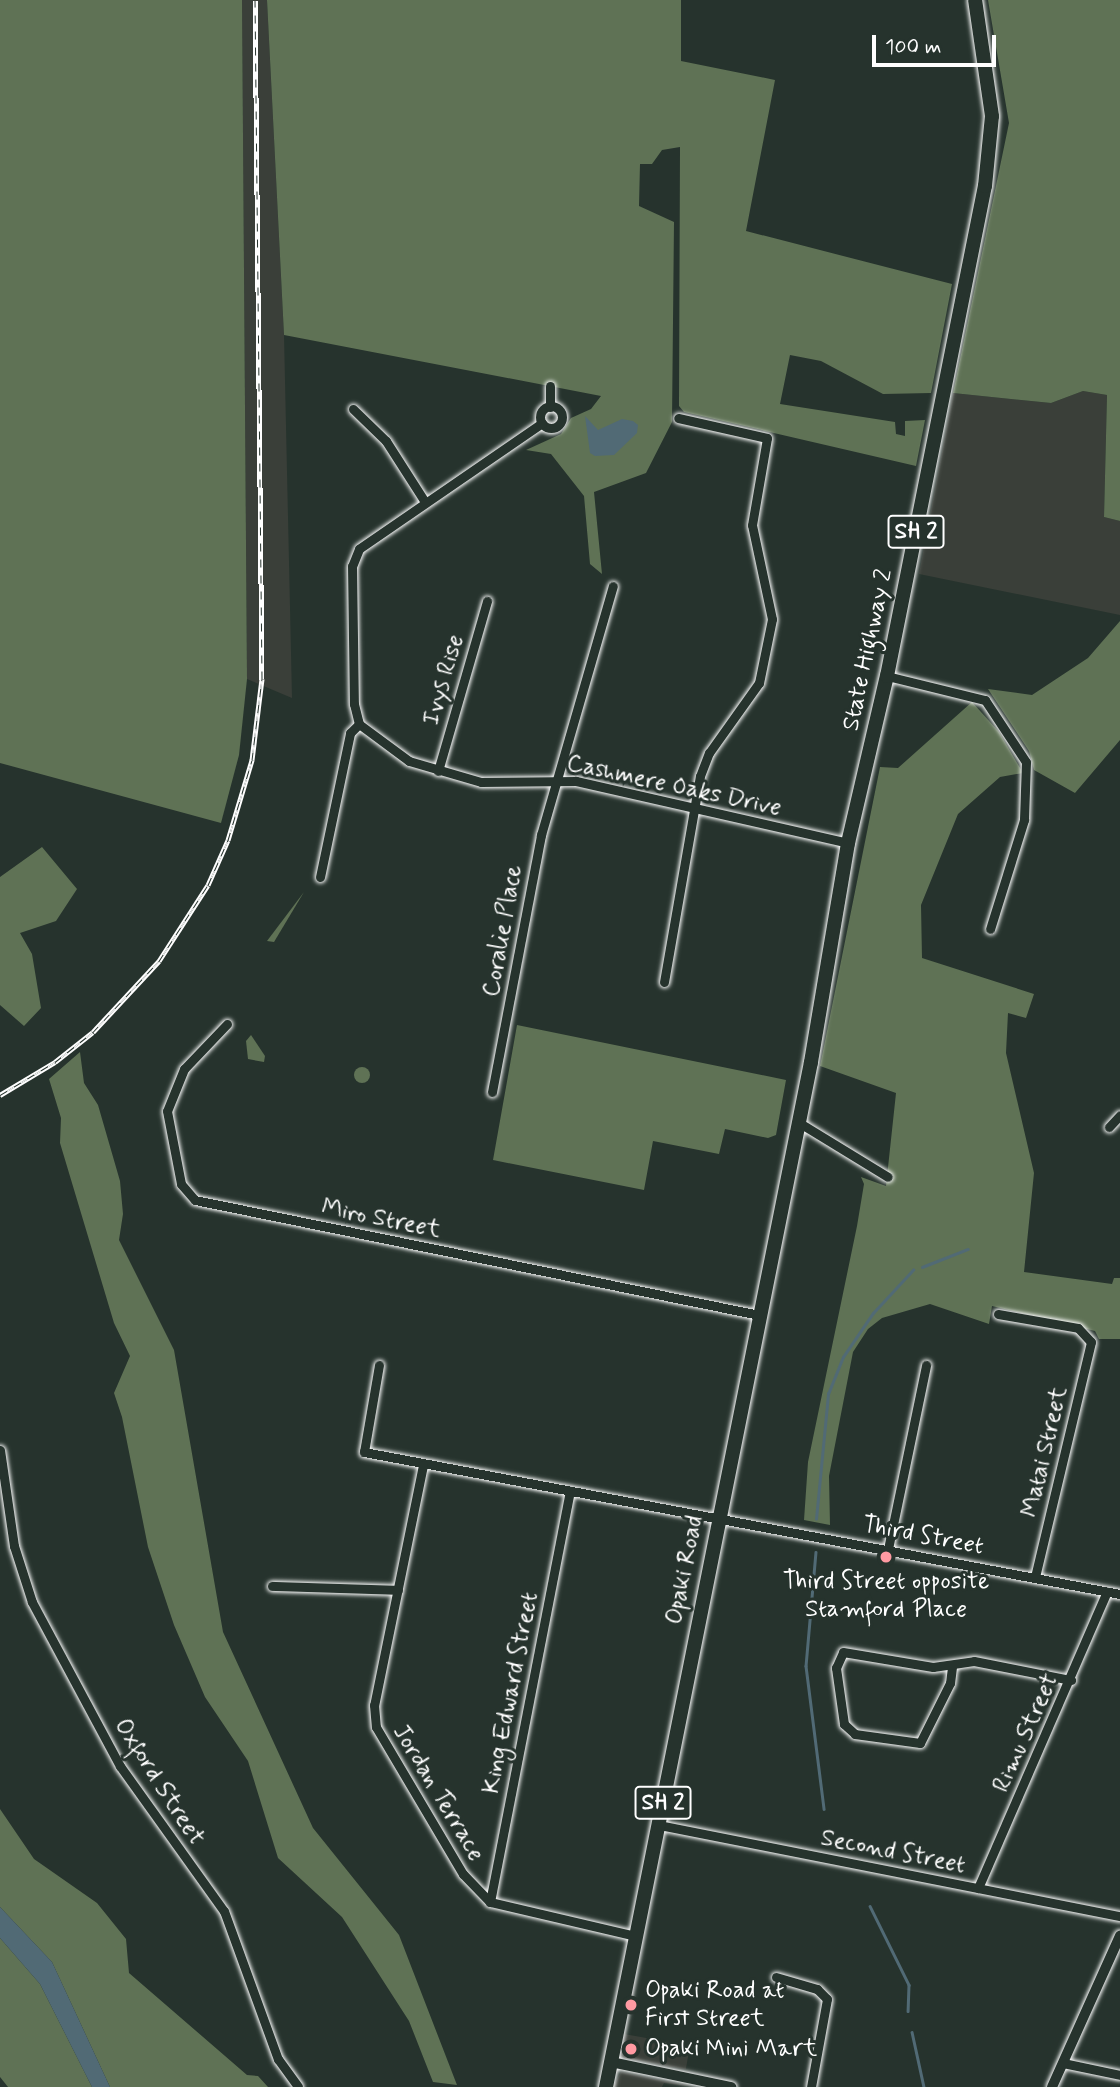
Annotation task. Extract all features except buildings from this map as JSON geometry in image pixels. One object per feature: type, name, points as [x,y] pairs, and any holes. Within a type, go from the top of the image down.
[{"type":"highway","name":"State Highway 2","points":[[811,1062],[848,843],[887,676],[989,163],[991,93],[975,0]]},
{"type":"highway","name":"Opaki Road","points":[[606,2087],[811,1062]]},
{"type":"street","points":[[550,386],[550,407]]},
{"type":"street","points":[[542,423],[554,428],[561,421],[560,411],[550,407]]},
{"type":"street","points":[[542,423],[541,413],[550,407]]},
{"type":"street","points":[[353,409],[386,441],[425,502]]},
{"type":"street","points":[[664,982],[686,876],[693,807],[709,753],[754,694],[765,658],[772,619],[752,525],[767,438],[678,418]]},
{"type":"street","points":[[320,877],[350,733],[359,724],[354,704],[355,558],[369,540],[542,423]]},
{"type":"street","name":"Coralie Place","points":[[492,1092],[541,835],[613,586]]},
{"type":"street","name":"Ivys Rise","points":[[438,771],[486,601]]},
{"type":"street","points":[[887,676],[985,700],[1026,762],[1024,820],[990,929]]},
{"type":"street","name":"Cashmere Oaks Drive","points":[[359,724],[409,761],[438,771],[490,783],[559,780],[693,807],[848,843]]},
{"type":"street","name":"Miro Street","points":[[227,1024],[184,1069],[167,1111],[181,1184],[195,1200],[759,1315]]},
{"type":"street","points":[[1109,1127],[1120,1115]]},
{"type":"street","points":[[797,1122],[888,1177]]},
{"type":"street","name":"Matai Street","points":[[998,1314],[1078,1328],[1088,1335],[1090,1345],[1035,1577]]},
{"type":"street","name":"Third Street","points":[[379,1365],[364,1452],[1120,1594]]},
{"type":"street","points":[[888,1549],[926,1365]]},
{"type":"street","name":"Oxford Street","points":[[0,1450],[14,1546],[32,1602],[120,1766],[224,1911],[278,2059],[298,2087]]},
{"type":"street","name":"Jordan Terrace","points":[[423,1465],[374,1704],[376,1727],[463,1874],[490,1902]]},
{"type":"street","name":"King Edward Street","points":[[490,1902],[570,1491]]},
{"type":"street","points":[[272,1586],[398,1590]]},
{"type":"street","name":"Rimu Street","points":[[978,1888],[1071,1680],[1107,1592]]},
{"type":"street","points":[[952,1667],[950,1683],[920,1743],[855,1734],[844,1724],[836,1668],[844,1652],[952,1667],[974,1661],[1071,1680]]},
{"type":"street","name":"Second Street","points":[[659,1825],[1120,1916]]},
{"type":"street","points":[[490,1902],[636,1936]]},
{"type":"street","points":[[1052,2087],[1120,1936]]},
{"type":"street","points":[[776,1977],[817,1989],[827,1999],[811,2087]]},
{"type":"street","points":[[611,2063],[731,2087]]},
{"type":"street","points":[[1063,2063],[1120,2075]]},
{"type":"shaded area","points":[[242,0],[267,0],[284,335],[292,698],[247,679]]},
{"type":"shaded area","points":[[1083,391],[1107,395],[1104,517],[1120,521],[1120,615],[919,574],[953,393],[1051,403]]},
{"type":"shaded area","points":[[624,2034],[690,2046],[686,2069],[620,2058]]},
{"type":"shaded area","points":[[621,2072],[695,2087],[664,2083],[662,2087],[613,2087]]},
{"type":"green space","points":[[0,0],[242,0],[247,679],[239,755],[221,823],[0,763]]},
{"type":"green space","points":[[267,0],[681,0],[681,61],[775,80],[746,231],[952,284],[931,393],[883,394],[821,361],[790,355],[780,404],[895,422],[896,434],[905,436],[905,421],[925,420],[916,466],[684,412],[679,406],[680,147],[662,150],[652,164],[640,164],[639,206],[674,222],[672,422],[646,473],[594,492],[602,574],[590,564],[584,496],[551,454],[526,450],[561,434],[571,418],[591,409],[601,396],[284,335]]},
{"type":"green space","points":[[988,0],[1120,0],[1120,521],[1104,517],[1107,395],[1083,391],[1051,403],[953,393],[1009,123]]},
{"type":"green space","points":[[1120,621],[1120,740],[1075,793],[1034,770],[1029,751],[988,689],[1032,695],[1088,658]]},
{"type":"green space","points":[[972,702],[999,732],[1023,773],[1000,777],[958,814],[921,905],[922,958],[1034,994],[1026,1018],[1008,1013],[1006,1053],[1034,1173],[1024,1272],[1112,1284],[1114,1278],[1120,1278],[1120,1339],[1099,1339],[1095,1331],[992,1306],[989,1324],[930,1304],[882,1318],[868,1329],[853,1352],[829,1476],[830,1525],[804,1520],[808,1462],[857,1226],[864,1184],[861,1177],[886,1186],[896,1093],[820,1066],[880,767],[898,768]]},
{"type":"green space","points":[[42,847],[77,889],[56,921],[20,933],[32,954],[41,1008],[24,1026],[0,1005],[0,877]]},
{"type":"green space","points":[[304,892],[274,942],[267,941]]},
{"type":"green space","points":[[517,1025],[786,1080],[776,1135],[768,1138],[725,1129],[719,1154],[653,1141],[644,1190],[493,1160]]},
{"type":"green space","points":[[251,1035],[265,1056],[264,1062],[248,1059],[246,1041]]},
{"type":"green space","points":[[80,1052],[84,1083],[98,1105],[120,1181],[123,1214],[119,1240],[174,1350],[223,1632],[313,1828],[399,1935],[457,2085],[433,2082],[409,2021],[342,1917],[278,1858],[248,1761],[205,1697],[174,1625],[148,1547],[122,1417],[114,1393],[130,1356],[114,1323],[60,1143],[61,1118],[49,1079]]},
{"type":"green space","points":[[359,1067],[365,1067],[370,1075],[368,1081],[359,1083],[354,1078],[354,1072]]},
{"type":"green space","points":[[0,1809],[34,1859],[97,1903],[126,1939],[129,1973],[247,2075],[258,2076],[268,2087],[110,2087],[52,1962],[0,1907]]},
{"type":"green space","points":[[0,1938],[40,1984],[92,2087],[8,2087],[0,2077]]},
{"type":"water","points":[[585,416],[598,430],[622,419],[633,421],[638,425],[637,433],[614,455],[595,456],[590,453]]},
{"type":"water","points":[[0,1907],[52,1962],[110,2087],[92,2087],[40,1984],[0,1938]]},
{"type":"waterway","points":[[922,1267],[968,1249]]},
{"type":"waterway","points":[[816,1519],[828,1394],[843,1357],[873,1313],[913,1270]]},
{"type":"waterway","points":[[816,1552],[806,1666],[824,1809]]},
{"type":"waterway","points":[[870,1906],[909,1985],[908,2011]]},
{"type":"waterway","points":[[912,2032],[924,2087]]},
{"type":"railway","points":[[0,1095],[55,1062],[93,1032],[159,961],[208,885],[228,840],[252,760],[262,679],[255,0]]},
{"type":"place","name":"Third Street opposite Stamford Place","points":[[886,1557]]},
{"type":"place","name":"Opaki Road at First Street","points":[[631,2005]]},
{"type":"place","name":"Opaki Mini Mart","points":[[631,2049]]}]
